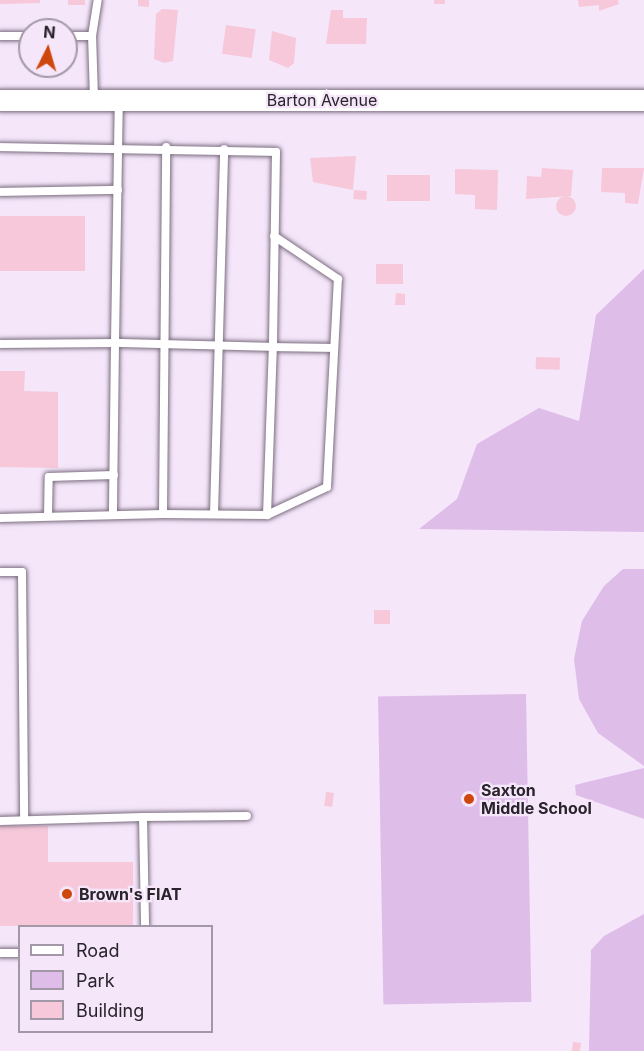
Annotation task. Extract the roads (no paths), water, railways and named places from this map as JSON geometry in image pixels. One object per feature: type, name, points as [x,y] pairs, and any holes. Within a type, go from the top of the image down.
[{"type":"street","name":"Barton Avenue","points":[[0,100],[644,100]]},
{"type":"lane","points":[[94,100],[92,36],[98,0]]},
{"type":"lane","points":[[0,36],[18,36]]},
{"type":"lane","points":[[78,36],[92,36]]},
{"type":"lane","points":[[112,514],[119,100]]},
{"type":"lane","points":[[0,147],[166,147],[276,152],[273,347],[267,515]]},
{"type":"lane","points":[[163,514],[166,147]]},
{"type":"lane","points":[[214,514],[224,149]]},
{"type":"lane","points":[[0,192],[118,190]]},
{"type":"lane","points":[[0,518],[112,514],[267,515],[327,487],[338,279],[274,236]]},
{"type":"lane","points":[[0,344],[165,344],[334,348]]},
{"type":"lane","points":[[48,516],[49,477],[114,475]]},
{"type":"lane","points":[[0,572],[22,572],[24,818]]},
{"type":"lane","points":[[0,821],[24,818],[247,816]]},
{"type":"lane","points":[[143,817],[145,925]]},
{"type":"lane","points":[[0,953],[18,952]]},
{"type":"place","name":"Saxton Middle School","points":[[469,799]]},
{"type":"place","name":"Brown's FIAT","points":[[67,894]]}]
